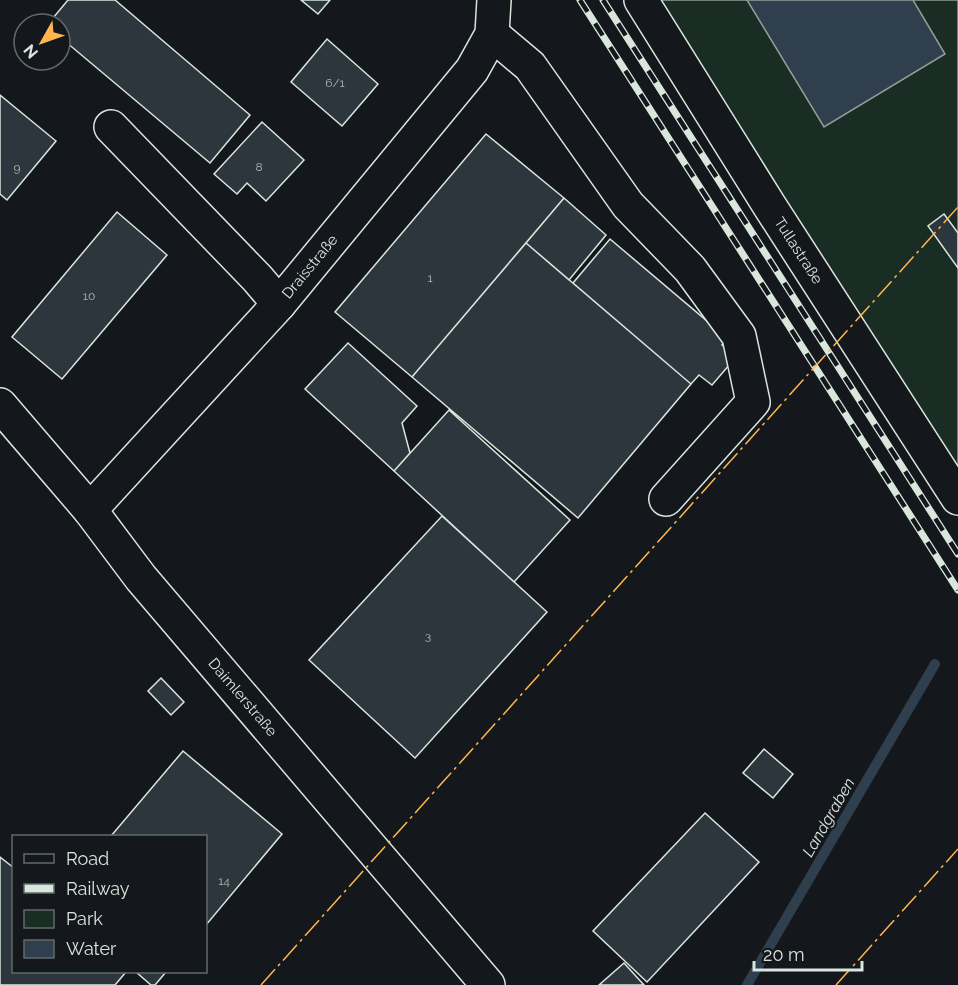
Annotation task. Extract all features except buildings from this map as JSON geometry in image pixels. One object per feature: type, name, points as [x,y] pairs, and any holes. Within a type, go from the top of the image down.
[{"type":"street","name":"Draisstraße","points":[[90,510],[279,304],[472,70],[492,34],[494,0]]},
{"type":"street","name":"Tullastraße","points":[[641,0],[769,205],[958,498]]},
{"type":"street","points":[[492,34],[530,66],[628,206],[690,269],[739,336],[753,402],[666,499]]},
{"type":"street","points":[[111,127],[257,278],[279,304]]},
{"type":"street","name":"Daimlerstraße","points":[[0,405],[90,510],[149,587],[488,985]]},
{"type":"green space","points":[[655,0],[958,0],[958,475]]},
{"type":"water","points":[[747,0],[913,0],[945,54],[824,127]]},
{"type":"waterway","name":"Landgraben","points":[[747,985],[935,664]]},
{"type":"railway","points":[[580,0],[958,590]]},
{"type":"railway","points":[[603,0],[958,554]]},
{"type":"power","points":[[261,985],[958,207]]},
{"type":"power","points":[[836,985],[958,849]]}]
